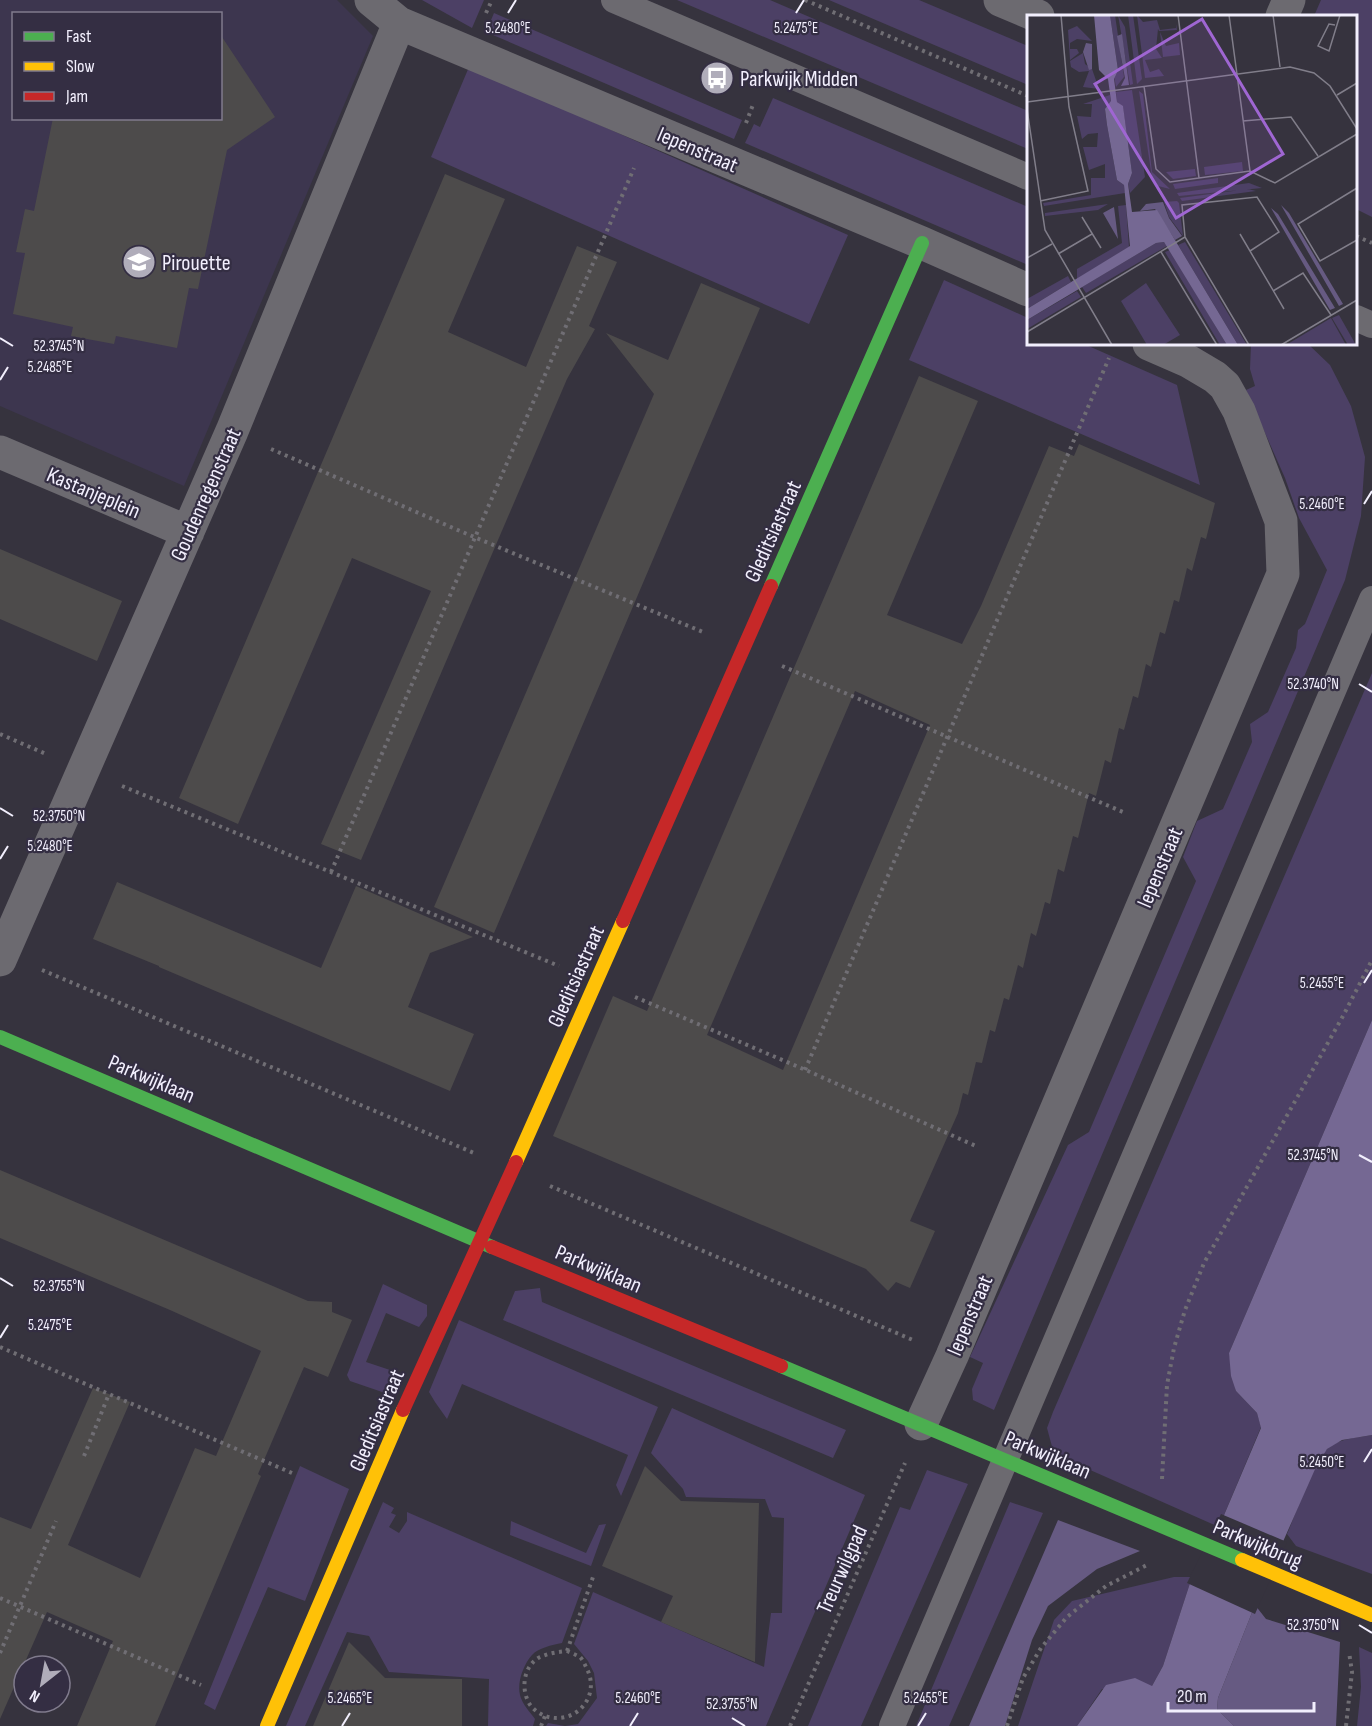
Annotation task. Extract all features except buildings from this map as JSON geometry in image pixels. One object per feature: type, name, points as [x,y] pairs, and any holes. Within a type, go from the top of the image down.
[{"type":"street","name":"Iepenstraat","points":[[371,0],[399,22],[1027,289]]},
{"type":"street","points":[[1000,0],[1036,15]]},
{"type":"street","points":[[1282,15],[1289,0]]},
{"type":"street","name":"Goudenregenstraat","points":[[0,960],[232,431],[399,22]]},
{"type":"street","name":"Gleditsiastraat","points":[[267,1726],[418,1376],[513,1170],[922,243]]},
{"type":"street","name":"Iepenstraat","points":[[921,1424],[952,1356],[1283,574],[1281,521],[1239,411],[1225,386],[1215,377],[1188,361],[1151,345]]},
{"type":"street","name":"Kastanjeplein","points":[[0,452],[188,532]]},
{"type":"street","name":"Parkwijklaan","points":[[0,1037],[479,1241],[1183,1534]]},
{"type":"street","name":"Parkwijkbrug","points":[[1183,1534],[1372,1615]]},
{"type":"lane","points":[[614,0],[1027,176]]},
{"type":"lane","points":[[1357,318],[1372,325]]},
{"type":"lane","points":[[892,1726],[1372,599]]},
{"type":"path","points":[[805,0],[1027,95]]},
{"type":"path","points":[[331,872],[650,129]]},
{"type":"path","points":[[1357,236],[1372,243]]},
{"type":"path","points":[[806,1070],[1111,354]]},
{"type":"path","points":[[232,431],[474,537],[743,649],[1123,812]]},
{"type":"path","points":[[0,734],[83,771],[596,981],[806,1070],[978,1147]]},
{"type":"path","points":[[1162,1480],[1167,1386],[1174,1348],[1185,1310],[1204,1263],[1338,1026],[1372,960]]},
{"type":"path","points":[[0,1347],[292,1473]]},
{"type":"path","points":[[84,1456],[109,1394]]},
{"type":"path","name":"Treurwilgpad","points":[[790,1726],[921,1424]]},
{"type":"path","points":[[0,1653],[56,1521]]},
{"type":"path","points":[[1008,1726],[1023,1678],[1041,1648],[1067,1617],[1106,1586],[1152,1563]]},
{"type":"path","points":[[567,1651],[593,1577]]},
{"type":"path","points":[[0,1598],[201,1685]]},
{"type":"path","points":[[1346,1726],[1352,1672],[1349,1650]]},
{"type":"path","points":[[567,1651],[580,1657],[591,1678],[590,1694],[586,1705],[579,1712],[570,1717],[551,1719],[530,1705],[523,1690],[525,1677],[537,1658],[550,1653],[567,1651]]},
{"type":"path","points":[[541,1726],[545,1716]]},
{"type":"shaded area","name":"Pirouette","points":[[0,0],[337,0],[373,36],[184,486],[0,406]]},
{"type":"shaded area","points":[[422,0],[484,0],[472,28]]},
{"type":"shaded area","points":[[677,0],[770,0],[1027,111],[1027,149]]},
{"type":"shaded area","points":[[829,0],[919,0],[1027,46],[1027,85]]},
{"type":"shaded area","points":[[1321,0],[1372,0],[1372,217],[1357,210],[1357,15],[1314,15]]},
{"type":"shaded area","points":[[494,13],[742,120],[734,139],[486,32]]},
{"type":"shaded area","points":[[469,67],[848,235],[809,324],[431,157]]},
{"type":"shaded area","points":[[773,98],[1027,207],[1027,265],[745,143],[754,124],[760,127]]},
{"type":"shaded area","points":[[944,280],[1027,318],[1027,345],[1086,345],[1177,385],[1200,485],[909,360]]},
{"type":"shaded area","points":[[1251,345],[1309,345],[1330,365],[1351,406],[1365,457],[1361,516],[1345,580],[994,1410],[973,1400],[972,1389],[983,1363],[970,1357],[1068,1145],[1089,1132],[1196,881],[1183,857],[1197,821],[1223,809],[1252,742],[1250,724],[1268,712],[1296,648],[1298,630],[1305,624],[1327,570],[1299,518],[1285,478],[1246,390],[1255,386],[1250,369]]},
{"type":"shaded area","points":[[1372,673],[1372,1020],[1229,1353],[1236,1391],[1257,1413],[1261,1427],[1219,1527],[1054,1454],[1047,1428]]},
{"type":"shaded area","points":[[1372,1020],[1372,1435],[1342,1440],[1327,1449],[1316,1467],[1255,1605],[1218,1698],[1217,1709],[1234,1726],[1077,1726],[1106,1685],[1135,1678],[1152,1686],[1163,1666],[1192,1577],[1219,1527],[1261,1428],[1257,1413],[1236,1391],[1231,1376],[1229,1353]]},
{"type":"shaded area","points":[[383,1284],[427,1305],[427,1316],[419,1327],[386,1313],[366,1362],[396,1372],[398,1382],[393,1390],[385,1393],[350,1381],[347,1375]]},
{"type":"shaded area","points":[[540,1288],[542,1302],[846,1430],[833,1458],[503,1320],[515,1291]]},
{"type":"shaded area","points":[[459,1320],[658,1407],[621,1496],[616,1485],[628,1455],[462,1384],[447,1419],[429,1392]]},
{"type":"shaded area","points":[[672,1408],[865,1495],[766,1726],[565,1726],[578,1724],[597,1698],[594,1673],[588,1661],[574,1644],[593,1592],[764,1667],[771,1613],[782,1613],[784,1518],[772,1517],[765,1499],[686,1497],[683,1489],[651,1453]]},
{"type":"shaded area","points":[[1372,1435],[1372,1574],[1296,1546],[1287,1534],[1311,1476],[1327,1449],[1343,1441]]},
{"type":"shaded area","points":[[300,1466],[349,1489],[305,1601],[268,1587],[215,1710],[204,1704]]},
{"type":"shaded area","points":[[927,1470],[968,1484],[861,1726],[808,1726],[900,1507],[910,1510]]},
{"type":"shaded area","points":[[383,1502],[394,1508],[391,1513],[396,1515],[389,1527],[399,1533],[407,1521],[407,1512],[582,1588],[562,1643],[538,1650],[529,1659],[522,1674],[519,1685],[520,1695],[524,1705],[535,1719],[533,1726],[488,1726],[489,1679],[389,1672],[369,1636],[347,1632],[305,1726],[286,1726]]},
{"type":"shaded area","points":[[1010,1502],[1043,1513],[949,1726],[916,1726]]},
{"type":"shaded area","points":[[1058,1520],[1140,1551],[1097,1569],[1048,1606],[1032,1640],[1005,1726],[969,1726]]},
{"type":"shaded area","points":[[511,1521],[586,1553],[599,1525],[606,1524],[591,1566],[510,1535]]},
{"type":"shaded area","points":[[1174,1577],[1192,1577],[1163,1666],[1152,1686],[1102,1689],[1077,1726],[1018,1726],[1054,1620],[1072,1601]]},
{"type":"shaded area","points":[[1255,1605],[1266,1619],[1340,1642],[1336,1726],[1234,1726],[1217,1709],[1218,1698]]},
{"type":"shaded area","points":[[1359,1647],[1372,1653],[1372,1726],[1357,1726],[1361,1687]]},
{"type":"shaded area","points":[[548,1723],[565,1726],[546,1726]]},
{"type":"pier","points":[[1221,1514],[1287,1542],[1255,1614],[1187,1583]]},
{"type":"traffic: fast","points":[[771,586],[922,243]]},
{"type":"traffic: fast","points":[[0,1037],[492,1247]]},
{"type":"traffic: fast","points":[[781,1366],[1242,1560]]},
{"type":"traffic: slow","points":[[516,1162],[623,921]]},
{"type":"traffic: slow","points":[[267,1726],[403,1410]]},
{"type":"traffic: slow","points":[[1242,1560],[1372,1615]]},
{"type":"traffic: jam","points":[[623,921],[771,586]]},
{"type":"traffic: jam","points":[[403,1410],[516,1162]]},
{"type":"traffic: jam","points":[[492,1247],[781,1366]]},
{"type":"place","name":"Parkwijk Midden","points":[[717,78]]},
{"type":"place","name":"Pirouette","points":[[139,262]]}]
